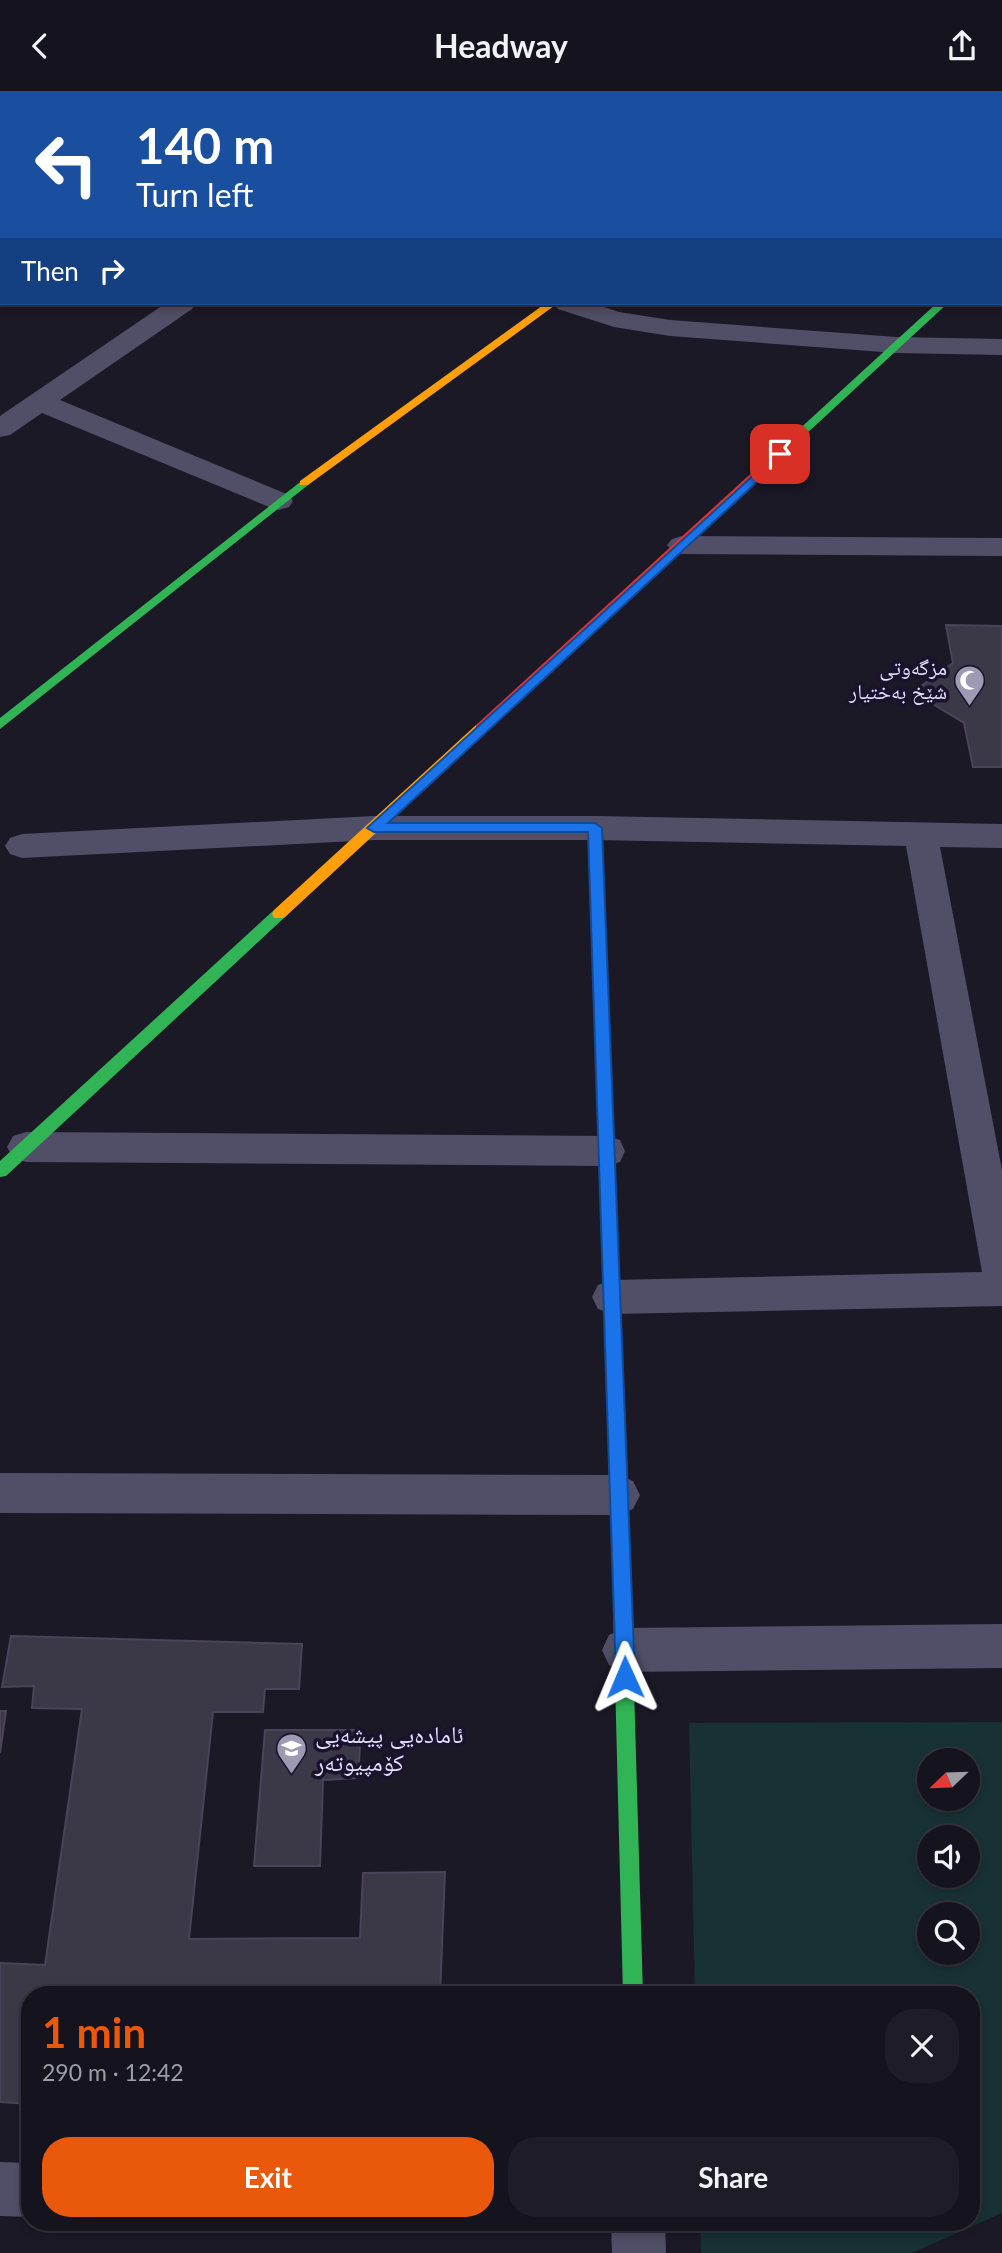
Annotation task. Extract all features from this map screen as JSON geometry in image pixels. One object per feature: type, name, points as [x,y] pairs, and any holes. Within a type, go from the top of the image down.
[{"type":"street","points":[[0,429],[180,305]]},
{"type":"street","points":[[0,726],[279,501],[550,305]]},
{"type":"street","points":[[573,305],[614,319],[651,326],[896,345],[1002,347]]},
{"type":"street","points":[[13,1159],[941,305]]},
{"type":"street","points":[[40,402],[279,501]]},
{"type":"street","points":[[682,545],[1002,547]]},
{"type":"street","points":[[22,846],[374,828],[595,828],[1002,836]]},
{"type":"street","points":[[595,828],[625,1650],[633,1986]]},
{"type":"street","points":[[921,834],[1002,1275]]},
{"type":"street","points":[[13,1159],[606,1151]]},
{"type":"street","points":[[612,1297],[1002,1289]]},
{"type":"street","points":[[0,1493],[618,1495]]},
{"type":"street","points":[[625,1650],[1002,1646]]},
{"type":"street","points":[[0,2189],[21,2190]]},
{"type":"street","points":[[638,2231],[639,2253]]},
{"type":"green space","points":[[1002,1722],[1002,2213],[980,2223],[980,1986],[695,1986],[689,1723]]},
{"type":"green space","points":[[700,2231],[962,2231],[912,2253],[701,2253]]},
{"type":"building","name":"مزگەوتی شێخ بەختیار","points":[[946,625],[1002,626],[1002,767],[973,767],[964,723],[913,692],[953,663]]},
{"type":"building","points":[[11,1636],[302,1644],[299,1689],[265,1689],[263,1712],[213,1712],[189,1939],[360,1938],[363,1873],[445,1872],[440,1986],[21,1986],[21,2103],[0,2102],[0,1963],[45,1965],[82,1709],[32,1708],[34,1686],[2,1687]]},
{"type":"building","points":[[0,1711],[6,1711],[0,1753]]},
{"type":"building","points":[[265,1730],[361,1730],[358,1778],[323,1780],[320,1866],[254,1866]]},
{"type":"traffic: fast","points":[[787,446],[941,305]]},
{"type":"traffic: fast","points":[[0,725],[304,483]]},
{"type":"traffic: fast","points":[[0,1171],[279,914]]},
{"type":"traffic: fast","points":[[619,1482],[633,1986]]},
{"type":"traffic: slow","points":[[304,483],[550,305]]},
{"type":"traffic: slow","points":[[279,914],[481,728]]},
{"type":"traffic: slow","points":[[595,828],[609,1214]]},
{"type":"traffic: jam","points":[[481,728],[787,446]]},
{"type":"traffic: jam","points":[[609,1214],[619,1482]]},
{"type":"place","name":"مزگەوتی شێخ بەختیار","points":[[970,707]]},
{"type":"place","name":"ئامادەیی پیشەیی کۆمپیوتەر","points":[[292,1776]]},
{"type":"route","points":[[625,1677],[595,828],[374,828],[780,454]]}]
